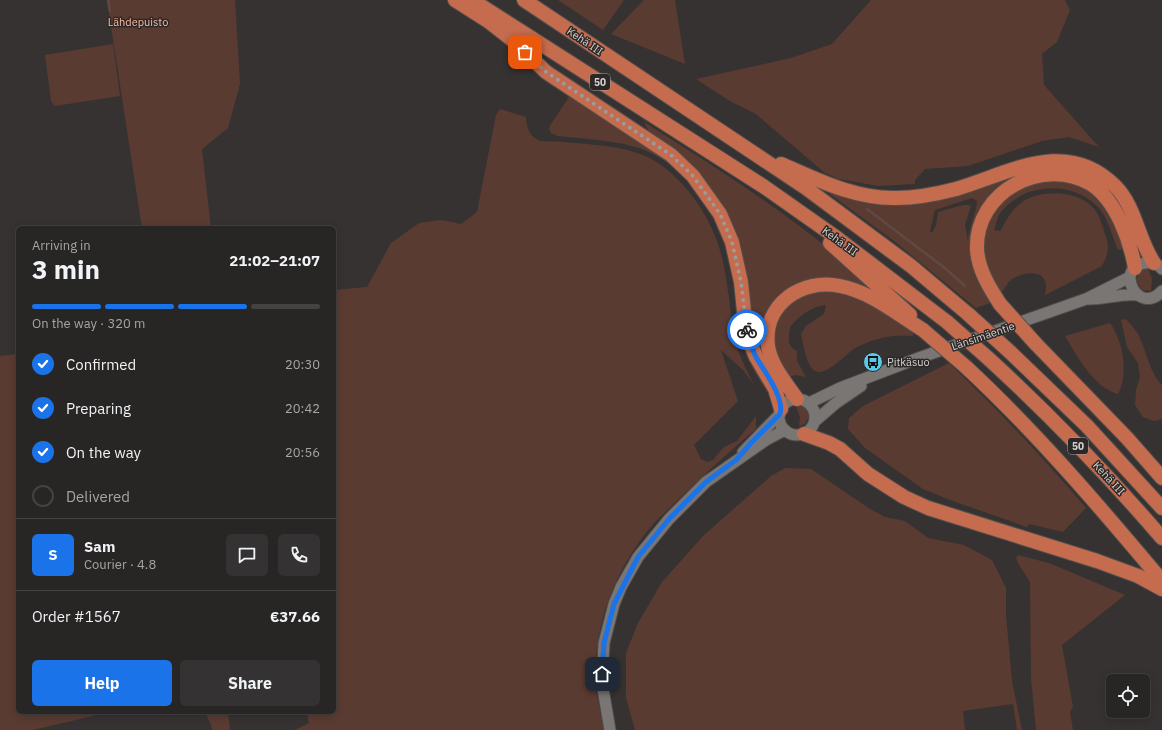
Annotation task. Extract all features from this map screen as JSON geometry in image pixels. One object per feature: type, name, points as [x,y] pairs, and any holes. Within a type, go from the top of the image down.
[{"type":"highway","points":[[455,0],[488,21],[515,42],[546,72],[671,155],[693,176],[720,214],[732,242],[741,282],[745,322],[749,340],[756,357],[775,389],[781,412]]},
{"type":"highway","name":"Kehä III","points":[[472,0],[763,186],[837,238],[947,322],[989,359],[1070,437],[1134,505],[1162,538]]},
{"type":"highway","name":"Kehä III","points":[[524,0],[806,188],[911,266],[1010,352],[1087,426],[1162,508]]},
{"type":"highway","points":[[744,147],[832,186],[851,192],[895,198],[943,192],[1032,163],[1049,161],[1072,162],[1096,171],[1115,186],[1124,198],[1144,245],[1158,266]]},
{"type":"highway","points":[[727,164],[760,193],[830,244],[864,272],[903,308],[923,330],[1002,400],[1067,470],[1162,581]]},
{"type":"highway","points":[[1133,273],[1133,257],[1114,209],[1099,191],[1081,180],[1064,175],[1045,174],[1027,178],[1012,185],[998,196],[987,212],[979,229],[977,241],[979,261],[988,285],[1000,304],[1035,343],[1127,438],[1162,478]]},
{"type":"highway","points":[[803,401],[778,372],[768,346],[768,336],[773,316],[779,306],[794,292],[814,285],[826,284],[850,288],[885,305],[923,330]]},
{"type":"highway","points":[[804,434],[829,443],[840,449],[868,474],[904,497],[928,508],[1097,560],[1138,576],[1162,589]]},
{"type":"main road","name":"Länsimäentie","points":[[803,401],[880,374],[916,359],[1086,300],[1133,273],[1141,264],[1147,262],[1158,266]]},
{"type":"main road","points":[[1133,273],[1131,288],[1138,295]]},
{"type":"main road","name":"Länsimäentie","points":[[1086,300],[1099,300],[1126,294],[1150,298],[1156,296],[1162,291]]},
{"type":"main road","name":"Länsimäentie","points":[[815,421],[845,396],[880,374]]},
{"type":"main road","points":[[736,460],[791,400],[803,401],[813,408],[815,421],[809,431],[804,434],[793,434],[785,430],[781,425],[781,412]]},
{"type":"main road","points":[[610,730],[604,701],[602,665],[604,643],[609,622],[621,587],[638,557],[669,519],[706,482],[736,460],[785,430]]},
{"type":"green space","name":"Lähdepuisto","points":[[107,0],[235,0],[240,84],[228,128],[202,149],[211,226],[142,226]]},
{"type":"green space","points":[[558,0],[624,0],[603,30]]},
{"type":"green space","points":[[644,0],[675,0],[685,64],[611,34]]},
{"type":"green space","points":[[871,0],[1065,0],[1070,10],[1057,42],[1042,54],[1044,85],[1099,147],[1069,137],[1042,141],[968,166],[925,169],[915,180],[915,184],[878,186],[839,179],[825,173],[756,114],[730,101],[696,79],[791,58],[832,44]]},
{"type":"green space","points":[[113,44],[120,96],[55,106],[51,101],[45,55]]},
{"type":"green space","points":[[571,94],[647,143],[685,175],[700,197],[691,185],[676,170],[660,158],[642,149],[611,142],[558,136],[551,133],[549,128],[551,124]]},
{"type":"green space","points":[[500,109],[526,117],[529,132],[537,140],[613,147],[639,153],[661,165],[683,185],[701,208],[719,248],[726,276],[734,335],[741,358],[754,385],[743,370],[721,350],[738,401],[694,445],[701,459],[707,462],[713,460],[724,447],[737,441],[756,416],[756,429],[710,469],[654,524],[637,545],[616,582],[602,622],[596,664],[597,697],[605,730],[295,730],[309,723],[307,714],[336,714],[336,290],[367,287],[391,243],[419,223],[441,220],[461,224],[477,212],[496,115]]},
{"type":"green space","points":[[644,122],[764,200],[823,244],[882,294],[835,279],[772,309],[777,384],[755,342],[735,236],[650,134]]},
{"type":"green space","points":[[1052,164],[1116,192],[1136,235],[1100,186],[1020,176],[974,239],[993,302],[976,308],[894,241],[826,191],[874,202]],"holes":[[[972,198],[977,201],[968,241],[965,225],[971,206],[969,205],[963,205],[938,212],[936,225],[932,233],[930,231],[935,210]]]},
{"type":"green space","points":[[1060,180],[1087,190],[1104,204],[1115,223],[1126,249],[1118,250],[1101,210],[1086,198],[1074,192],[1061,189],[1047,188],[1034,191],[1021,196],[1010,203],[1000,213],[994,230],[1000,231],[1015,208],[1030,198],[1051,193],[1073,196],[1091,205],[1097,213],[1107,240],[1108,248],[1106,256],[1102,266],[1045,295],[1046,285],[1044,279],[1038,274],[1033,273],[1020,275],[1012,279],[1001,294],[989,272],[984,251],[986,232],[993,215],[1004,201],[1020,188],[1034,183]]},
{"type":"green space","points":[[705,204],[721,228],[771,390],[767,392],[743,348],[739,332],[734,285],[729,259],[714,220]]},
{"type":"green space","points":[[1148,268],[1152,279],[1151,291],[1142,290],[1136,281],[1140,272]]},
{"type":"green space","points":[[812,290],[854,295],[896,320],[913,333],[913,336],[892,336],[872,341],[854,349],[826,370],[820,372],[815,371],[812,369],[808,360],[801,334],[806,326],[824,314],[826,305],[816,307],[802,315],[790,327],[790,344],[791,347],[797,351],[797,361],[806,377],[796,375],[789,377],[776,349],[774,339],[777,320],[782,311],[790,302]]},
{"type":"green space","points":[[1126,319],[1138,334],[1151,367],[1162,385],[1162,419],[1154,421],[1143,417],[1135,405],[1136,390],[1140,377],[1138,363],[1127,347],[1121,320]]},
{"type":"green space","points":[[1110,323],[1115,330],[1123,358],[1123,377],[1118,394],[1109,391],[1094,378],[1081,362],[1065,336]]},
{"type":"green space","points":[[16,354],[16,714],[101,714],[33,730],[0,730],[0,356]]},
{"type":"green space","points":[[949,363],[985,398],[1053,470],[1086,508],[1063,532],[1029,524],[1027,527],[923,489],[865,448],[848,429],[849,418],[863,406]]},
{"type":"green space","points":[[800,404],[807,408],[810,415],[805,424],[799,426],[800,417],[796,406]]},
{"type":"green space","points":[[785,468],[811,469],[870,509],[885,517],[905,521],[928,538],[964,545],[992,560],[1006,588],[1006,615],[1012,681],[1022,730],[1017,730],[1013,704],[963,711],[965,730],[635,730],[626,698],[626,653],[638,623],[662,582],[703,536],[771,476]]},
{"type":"green space","points":[[1018,555],[1049,563],[1125,595],[1062,645],[1073,707],[1070,712],[1073,730],[1036,730],[1031,678],[1030,582],[1019,565],[1016,558]]},
{"type":"green space","points":[[206,714],[228,714],[230,730],[212,730]]},
{"type":"waterway","points":[[108,0],[110,11]]},
{"type":"waterway","points":[[867,209],[946,269],[965,286]]},
{"type":"way so far","points":[[525,52],[546,72],[671,155],[682,164],[704,189],[720,214],[736,255],[747,330]]},
{"type":"place","name":"Pitkäsuo","points":[[873,362]]},
{"type":"route","points":[[602,674],[604,643],[614,604],[621,587],[638,557],[651,539],[669,519],[706,482],[736,460],[780,414],[781,409],[775,389],[756,357],[749,340],[747,330]]}]
